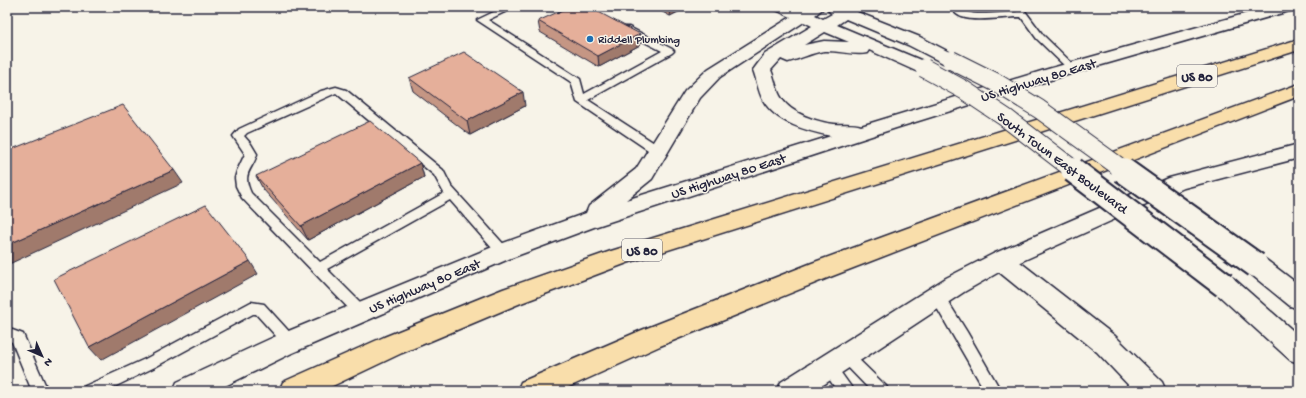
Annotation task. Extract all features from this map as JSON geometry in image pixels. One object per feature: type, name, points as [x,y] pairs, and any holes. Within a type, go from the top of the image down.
[{"type":"highway","name":"US 80","points":[[293,391],[393,345],[512,296],[619,257],[1299,44]]},
{"type":"highway","points":[[531,391],[651,338],[821,270],[1299,90]]},
{"type":"main road","name":"South Town East Boulevard","points":[[782,7],[924,68],[964,90],[1006,118],[1224,285],[1299,352]]},
{"type":"main road","points":[[586,221],[644,174],[692,95],[714,73],[817,7]]},
{"type":"main road","name":"US Highway 80 East","points":[[187,391],[290,342],[503,252],[586,221],[888,124],[1072,68],[1287,7]]},
{"type":"main road","name":"South Town East Boulevard","points":[[843,9],[952,60],[994,82],[1039,109],[1256,265],[1299,300]]},
{"type":"main road","points":[[843,9],[824,25],[771,58],[762,70],[774,102],[788,113],[805,123],[826,130],[846,131],[888,124]]},
{"type":"main road","points":[[767,81],[780,60],[803,49],[838,45],[889,53]]},
{"type":"main road","points":[[791,391],[937,296],[1001,260],[1177,183],[1294,159]]},
{"type":"main road","points":[[1001,260],[1106,344],[1152,391]]},
{"type":"lane","points":[[510,7],[481,20],[576,81],[580,100],[658,151]]},
{"type":"lane","points":[[954,7],[964,14],[982,16],[1020,10],[1040,37],[1072,68]]},
{"type":"lane","points":[[580,100],[669,51],[618,25]]},
{"type":"lane","points":[[361,312],[246,195],[241,186],[242,172],[250,157],[250,152],[238,136],[243,131],[325,93],[336,90],[342,92],[438,173],[446,188],[503,252]]},
{"type":"lane","points":[[319,268],[451,194]]},
{"type":"lane","points":[[937,296],[994,391]]},
{"type":"lane","points":[[90,391],[150,363],[251,308],[259,308],[290,342]]},
{"type":"lane","points":[[7,334],[18,338],[40,391]]},
{"type":"lane","points":[[837,362],[846,391]]},
{"type":"lane","points":[[837,362],[881,391]]},
{"type":"building","name":"Riddell Plumbing","points":[[569,7],[589,7],[640,34],[598,56],[538,21]]},
{"type":"building","points":[[464,52],[523,92],[467,121],[409,78]]},
{"type":"building","points":[[123,105],[174,170],[7,245],[7,151]]},
{"type":"building","points":[[370,121],[420,163],[301,226],[256,176]]},
{"type":"building","points":[[206,205],[250,261],[89,347],[54,279]]},
{"type":"place","name":"Riddell Plumbing","points":[[590,39]]}]
